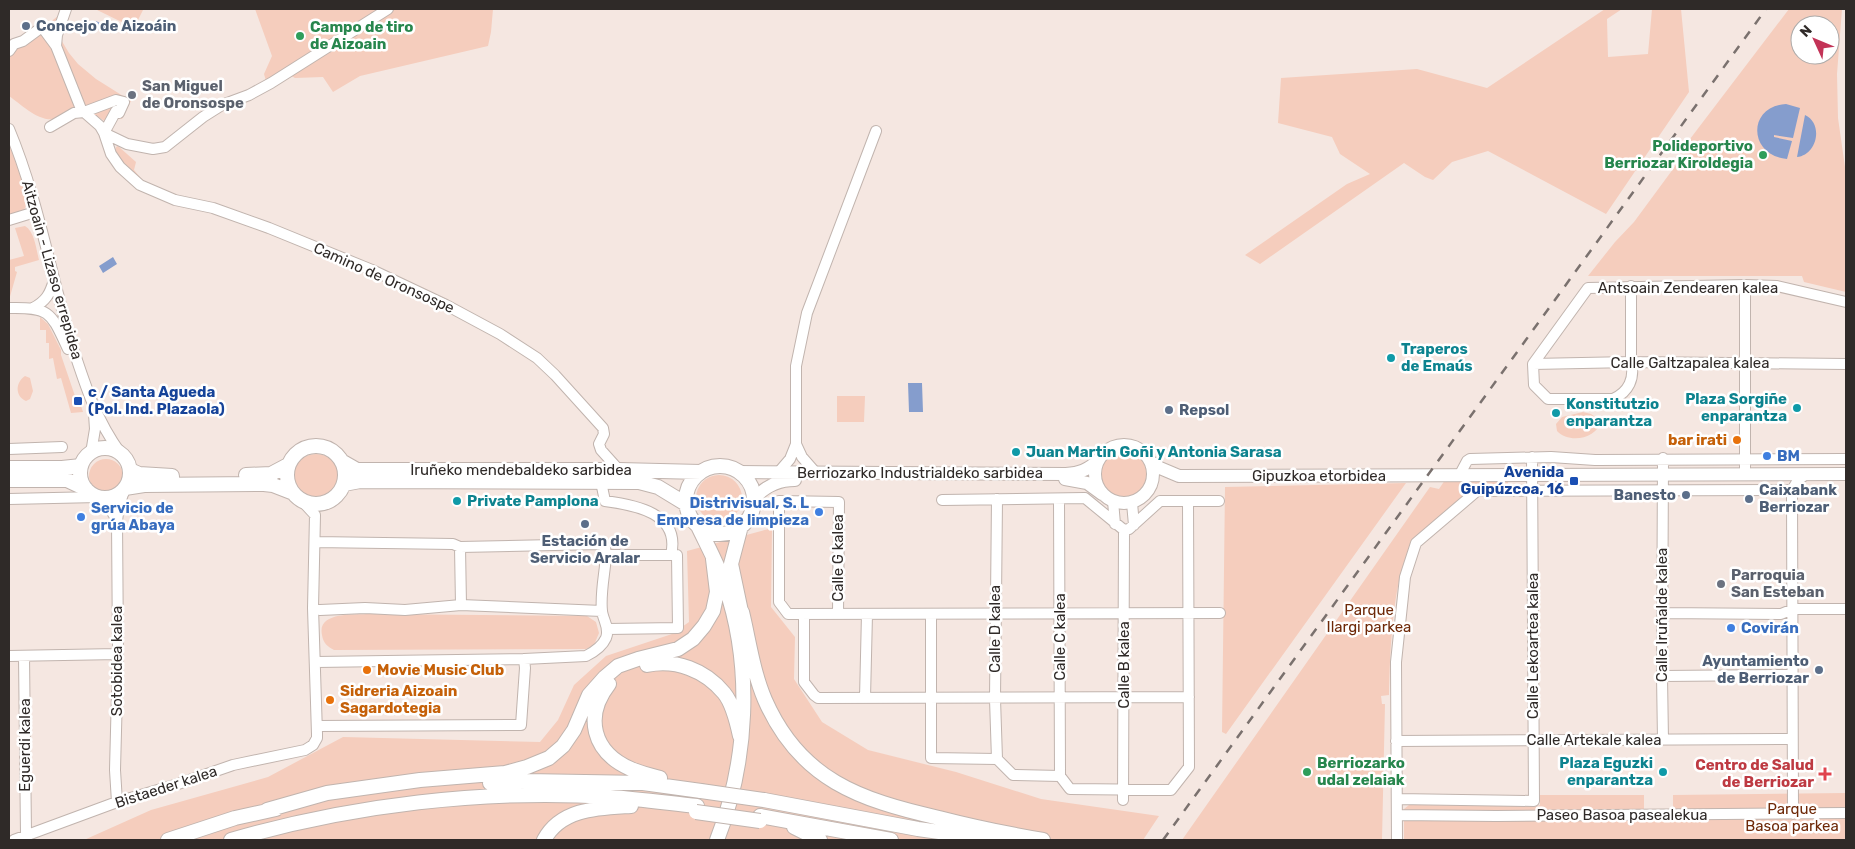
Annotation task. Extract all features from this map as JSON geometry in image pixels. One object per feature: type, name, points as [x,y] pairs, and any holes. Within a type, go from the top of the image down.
[{"type":"highway","points":[[9,480],[67,480],[99,497],[116,496],[126,488],[144,485],[264,484],[273,485],[291,492],[303,502],[315,505],[328,503],[338,495],[344,484],[346,473],[343,462],[336,453],[326,447],[313,446],[300,450],[288,465],[278,472],[264,475],[174,476],[139,474],[130,470]]},
{"type":"highway","points":[[86,489],[81,478],[81,466],[91,453],[100,448],[110,448],[127,460],[130,478],[126,488]]},
{"type":"highway","name":"Iruñeko mendebaldeko sarbidea","points":[[343,462],[358,470],[619,470],[701,472]]},
{"type":"highway","points":[[288,465],[286,479],[291,492]]},
{"type":"highway","points":[[9,468],[81,466]]},
{"type":"highway","points":[[698,526],[708,532],[719,534],[731,532],[741,526],[748,518],[754,499],[751,487],[739,472],[730,468],[720,467],[710,468],[701,472],[689,486],[686,504],[688,512],[698,526],[725,585],[742,665],[743,705],[736,777],[728,812],[717,840]]},
{"type":"highway","name":"Iruñeko mendebaldeko sarbidea","points":[[344,484],[360,481],[639,482],[658,487],[686,504]]},
{"type":"highway","points":[[741,526],[732,564],[734,582],[755,669],[765,700],[782,732],[800,755],[816,770],[836,783],[880,803],[993,831],[1044,840]]},
{"type":"highway","points":[[168,840],[235,818],[327,793],[420,780],[505,773],[528,767],[549,758],[563,746],[574,730],[588,695],[605,676],[618,666],[678,649],[693,639],[704,626],[713,611],[717,592],[713,559]]},
{"type":"highway","points":[[723,840],[734,813],[742,780],[748,736],[748,667],[742,612]]},
{"type":"highway","points":[[702,791],[629,768],[611,757],[601,744],[594,728],[594,711],[600,695],[612,679],[634,667],[656,663],[675,663],[695,670],[710,680],[725,694],[736,717],[740,736]]},
{"type":"highway","points":[[267,810],[438,785],[526,781],[643,783],[764,800],[918,829],[997,840]]},
{"type":"highway","points":[[231,840],[278,826],[368,809],[465,798],[536,795],[610,797],[764,818],[891,840]]},
{"type":"highway","points":[[544,840],[560,821],[576,812],[632,806],[696,809]]},
{"type":"highway","points":[[764,818],[820,840]]},
{"type":"main road","points":[[1120,445],[1130,445],[1138,448],[1150,462],[1153,479],[1145,495],[1132,503],[1113,502],[1102,494],[1095,478],[1095,469],[1103,453],[1120,445]]},
{"type":"main road","name":"Berriozarko Industrialdeko sarbidea","points":[[739,472],[1066,474],[1088,470],[1098,461]]},
{"type":"main road","name":"Gipuzkoa etorbidea","points":[[1150,462],[1178,476]]},
{"type":"main road","name":"Gipuzkoa etorbidea","points":[[1150,487],[1162,480],[1178,476],[1846,474]]},
{"type":"main road","name":"Berriozarko Industrialdeko sarbidea","points":[[754,499],[773,483],[784,480],[1072,479],[1087,483],[1102,494]]},
{"type":"street","points":[[56,46],[57,34],[66,9]]},
{"type":"street","points":[[9,51],[14,44],[23,41],[42,27],[56,46],[84,112],[104,132],[127,144],[160,149],[222,105],[249,95],[271,83],[388,9]]},
{"type":"street","points":[[50,127],[74,113],[84,112],[116,100],[124,102],[120,113],[116,111],[104,132]]},
{"type":"street","name":"Aitzoain - Lizaso errepidea","points":[[9,129],[35,212],[60,307],[94,410]]},
{"type":"street","points":[[778,472],[790,459],[796,444],[796,366],[807,313],[876,131]]},
{"type":"street","name":"Camino de Oronsospe","points":[[104,132],[111,154],[131,179],[140,185],[175,200],[212,208],[372,270],[446,305],[500,334],[537,358],[555,375],[605,431],[599,444],[601,450],[619,470]]},
{"type":"street","points":[[9,220],[35,212]]},
{"type":"street","points":[[39,308],[50,293],[54,280]]},
{"type":"street","points":[[1745,285],[1745,474]]},
{"type":"street","points":[[1533,364],[1534,385],[1548,399],[1613,399],[1619,396],[1630,385],[1633,370],[1631,362],[1631,286]]},
{"type":"street","name":"Antsoain Zendearen kalea","points":[[1533,364],[1588,288],[1631,286],[1777,286],[1846,302]]},
{"type":"street","points":[[9,308],[39,308],[56,311],[60,307]]},
{"type":"street","points":[[39,308],[54,322],[79,367]]},
{"type":"street","name":"Calle Galtzapalea kalea","points":[[1533,364],[1631,362],[1846,364]]},
{"type":"street","points":[[91,453],[95,429],[94,410]]},
{"type":"street","points":[[94,410],[121,454]]},
{"type":"street","points":[[796,444],[802,457],[816,473]]},
{"type":"street","points":[[9,449],[62,447]]},
{"type":"street","points":[[1532,457],[1532,491]]},
{"type":"street","points":[[1459,476],[1466,461],[1470,458],[1532,457],[1594,460],[1663,458],[1846,459]]},
{"type":"street","points":[[1662,491],[1663,458]]},
{"type":"street","points":[[1770,459],[1770,474]]},
{"type":"street","points":[[1793,814],[1792,490],[1798,480],[1805,475]]},
{"type":"street","points":[[601,482],[605,501],[641,507],[664,522],[671,534],[673,546],[671,555]]},
{"type":"street","name":"Sotobidea kalea","points":[[117,802],[114,770],[118,654],[117,520],[119,506],[126,488]]},
{"type":"street","points":[[1397,840],[1396,662],[1405,577],[1416,543],[1477,491],[1792,490]]},
{"type":"street","name":"Calle Lekoartea kalea","points":[[1397,799],[1534,801],[1532,491]]},
{"type":"street","name":"Calle Iruñalde kalea","points":[[1662,491],[1664,740]]},
{"type":"street","points":[[9,499],[99,497],[107,504],[117,520]]},
{"type":"street","points":[[942,500],[1085,498],[1124,530],[1134,525],[1160,501],[1219,501]]},
{"type":"street","name":"Calle D kalea","points":[[997,499],[995,614],[997,759]]},
{"type":"street","name":"Calle C kalea","points":[[1059,499],[1060,776]]},
{"type":"street","name":"Calle G kalea","points":[[804,614],[788,614],[779,602],[780,501],[839,502],[838,614]]},
{"type":"street","points":[[931,614],[931,758],[997,759],[1013,775],[1060,776],[1070,789],[1123,795],[1171,790],[1189,767],[1188,501]]},
{"type":"street","points":[[303,502],[315,515],[313,608],[317,726],[521,725],[524,659]]},
{"type":"street","points":[[1113,502],[1115,524]]},
{"type":"street","points":[[1132,503],[1134,525]]},
{"type":"street","name":"Calle B kalea","points":[[1123,795],[1124,530]]},
{"type":"street","points":[[315,542],[453,544],[460,547],[600,544],[605,547],[606,555],[602,611],[607,629],[606,637],[601,646],[595,652],[586,656],[524,659],[316,662]]},
{"type":"street","points":[[460,547],[461,605]]},
{"type":"street","points":[[606,555],[677,555],[678,628],[607,629]]},
{"type":"street","points":[[313,608],[320,610],[365,608],[405,610],[461,605],[602,611]]},
{"type":"street","points":[[1662,613],[1781,614],[1793,609],[1846,609]]},
{"type":"street","points":[[1189,697],[818,698],[804,682],[804,614],[1220,613]]},
{"type":"street","points":[[865,698],[867,614]]},
{"type":"street","points":[[9,656],[118,654]]},
{"type":"street","name":"Eguerdi kalea","points":[[24,656],[26,835]]},
{"type":"street","points":[[1662,676],[1792,675]]},
{"type":"street","name":"Bistaeder kalea","points":[[14,840],[117,802],[233,765],[305,750],[313,745],[317,738],[317,726]]},
{"type":"street","name":"Calle Artekale kalea","points":[[1396,741],[1792,739]]},
{"type":"street","name":"Paseo Basoa pasealekua","points":[[1397,815],[1846,813]]},
{"type":"green space","points":[[95,9],[139,9],[143,10],[134,28]]},
{"type":"green space","points":[[255,9],[493,9],[488,46],[360,76],[333,92],[323,77],[295,78],[282,71],[266,81],[264,74],[272,56]]},
{"type":"green space","points":[[1605,9],[1622,9],[1607,19],[1608,57],[1648,54],[1652,9],[1681,9],[1689,92],[1606,214],[1488,151],[1452,162],[1433,180],[1404,163],[1260,264],[1245,255],[1347,184],[1370,174],[1340,154],[1332,137],[1278,123],[1281,78],[1417,69],[1487,88]]},
{"type":"green space","name":"Polideportivo Berriozar Kiroldegia","points":[[1789,9],[1842,9],[1840,35],[1840,15],[1790,15],[1790,65],[1838,65],[1838,118],[1846,174],[1846,292],[1804,282],[1802,276],[1588,276],[1634,222],[1690,146],[1690,139]]},
{"type":"green space","points":[[58,16],[61,18],[60,38],[78,64],[96,79],[131,101],[122,119],[118,117],[112,126],[85,108],[55,119],[42,118],[30,112],[9,96],[9,54]]},
{"type":"green space","points":[[9,143],[24,186],[26,202],[22,212],[9,218]]},
{"type":"green space","points":[[118,146],[136,162],[134,170],[144,182],[125,170],[115,152]]},
{"type":"green space","points":[[25,226],[33,236],[39,260],[15,267],[17,272],[9,300],[9,260],[24,256],[15,228]]},
{"type":"green space","points":[[40,317],[48,324],[61,350],[74,398],[78,406],[81,406],[83,412],[71,413],[61,378],[57,379],[53,358],[49,359],[49,343],[46,343],[46,330],[40,330]]},
{"type":"green space","points":[[25,376],[30,378],[33,391],[30,399],[26,401],[18,393],[19,382]]},
{"type":"green space","points":[[837,396],[865,396],[864,422],[837,422]]},
{"type":"green space","points":[[1583,412],[1591,414],[1601,421],[1594,432],[1582,438],[1575,438],[1562,435],[1557,431],[1556,424],[1562,417]]},
{"type":"green space","points":[[1120,450],[1130,450],[1143,457],[1150,470],[1150,480],[1143,493],[1130,500],[1120,500],[1111,496],[1104,489],[1100,480],[1100,470],[1104,461],[1111,454]]},
{"type":"green space","points":[[316,454],[329,458],[335,464],[339,477],[335,490],[329,496],[316,500],[303,496],[297,490],[293,477],[297,464],[303,458]]},
{"type":"green space","points":[[106,459],[113,460],[118,464],[122,469],[122,483],[118,488],[113,492],[106,493],[99,492],[94,488],[90,483],[89,476],[90,469],[94,464],[99,460]]},
{"type":"green space","points":[[719,475],[732,479],[738,485],[742,498],[738,511],[732,517],[719,521],[706,517],[700,511],[696,498],[700,485],[706,479]]},
{"type":"green space","name":"Berriozarko udal zelaiak","points":[[1508,478],[1508,488],[1472,489],[1415,538],[1407,553],[1401,571],[1394,614],[1389,695],[1381,696],[1382,704],[1385,704],[1382,840],[1182,840],[1430,487],[1439,489],[1445,480]]},
{"type":"green space","points":[[1406,483],[1226,734],[1222,732],[1225,487]]},
{"type":"green space","points":[[772,528],[771,607],[795,637],[794,679],[822,722],[868,750],[956,772],[1041,799],[1159,816],[1143,840],[84,840],[151,810],[268,777],[343,737],[540,742],[558,720],[574,685],[606,656],[672,634],[689,622],[687,551]]},
{"type":"green space","points":[[366,614],[587,616],[596,622],[599,633],[594,645],[586,649],[334,650],[328,646],[322,635],[322,628],[325,622],[337,616]]},
{"type":"green space","name":"Parque Basoa parkea","points":[[1846,793],[1846,840],[1404,840],[1404,809],[1409,805],[1537,806],[1540,805],[1540,795],[1644,795],[1644,811],[1673,811],[1673,795]]},
{"type":"water","points":[[96,21],[109,27],[106,33],[94,28]]},
{"type":"water","points":[[1786,104],[1800,108],[1793,138],[1774,135],[1774,137],[1792,141],[1787,159],[1774,156],[1765,150],[1759,141],[1757,132],[1759,122],[1764,113],[1773,107]]},
{"type":"water","points":[[1805,115],[1815,125],[1816,139],[1809,151],[1797,157]]},
{"type":"water","points":[[113,257],[117,264],[103,273],[99,266]]},
{"type":"water","points":[[908,383],[922,383],[923,412],[909,412]]},
{"type":"railway","points":[[1163,840],[1766,9]]},
{"type":"place","name":"Concejo de Aizoáin","points":[[26,26]]},
{"type":"place","name":"Campo de tiro de Aizoain","points":[[300,36]]},
{"type":"place","name":"San Miguel de Oronsospe","points":[[132,95]]},
{"type":"place","name":"Polideportivo Berriozar Kiroldegia","points":[[1763,155]]},
{"type":"place","name":"Traperos de Emaús","points":[[1391,358]]},
{"type":"place","name":"c / Santa Agueda (Pol. Ind. Plazaola)","points":[[78,401]]},
{"type":"place","name":"Plaza Sorgiñe enparantza","points":[[1797,408]]},
{"type":"place","name":"Repsol","points":[[1169,410]]},
{"type":"place","name":"Konstitutzio enparantza","points":[[1556,413]]},
{"type":"place","name":"bar irati","points":[[1737,440]]},
{"type":"place","name":"Juan Martin Goñi y Antonia Sarasa","points":[[1016,452]]},
{"type":"place","name":"BM","points":[[1767,456]]},
{"type":"place","name":"Avenida Guipúzcoa, 16","points":[[1574,481]]},
{"type":"place","name":"Banesto","points":[[1686,495]]},
{"type":"place","name":"Caixabank Berriozar","points":[[1749,499]]},
{"type":"place","name":"Private Pamplona","points":[[457,501]]},
{"type":"place","name":"Distrivisual, S. L Empresa de limpieza","points":[[819,512]]},
{"type":"place","name":"Servicio de grúa Abaya","points":[[81,517]]},
{"type":"place","name":"Estación de Servicio Aralar","points":[[585,524]]},
{"type":"place","name":"Parroquia San Esteban","points":[[1721,584]]},
{"type":"place","name":"Covirán","points":[[1731,628]]},
{"type":"place","name":"Movie Music Club","points":[[367,670]]},
{"type":"place","name":"Ayuntamiento de Berriozar","points":[[1819,670]]},
{"type":"place","name":"Sidreria Aizoain Sagardotegia","points":[[330,700]]},
{"type":"place","name":"Berriozarko udal zelaiak","points":[[1307,772]]},
{"type":"place","name":"Plaza Eguzki enparantza","points":[[1663,772]]},
{"type":"place","name":"Centro de Salud de Berriozar","points":[[1825,774]]},
{"type":"park label","name":"Parque Ilargi parkea","points":[[1369,618]]}]
